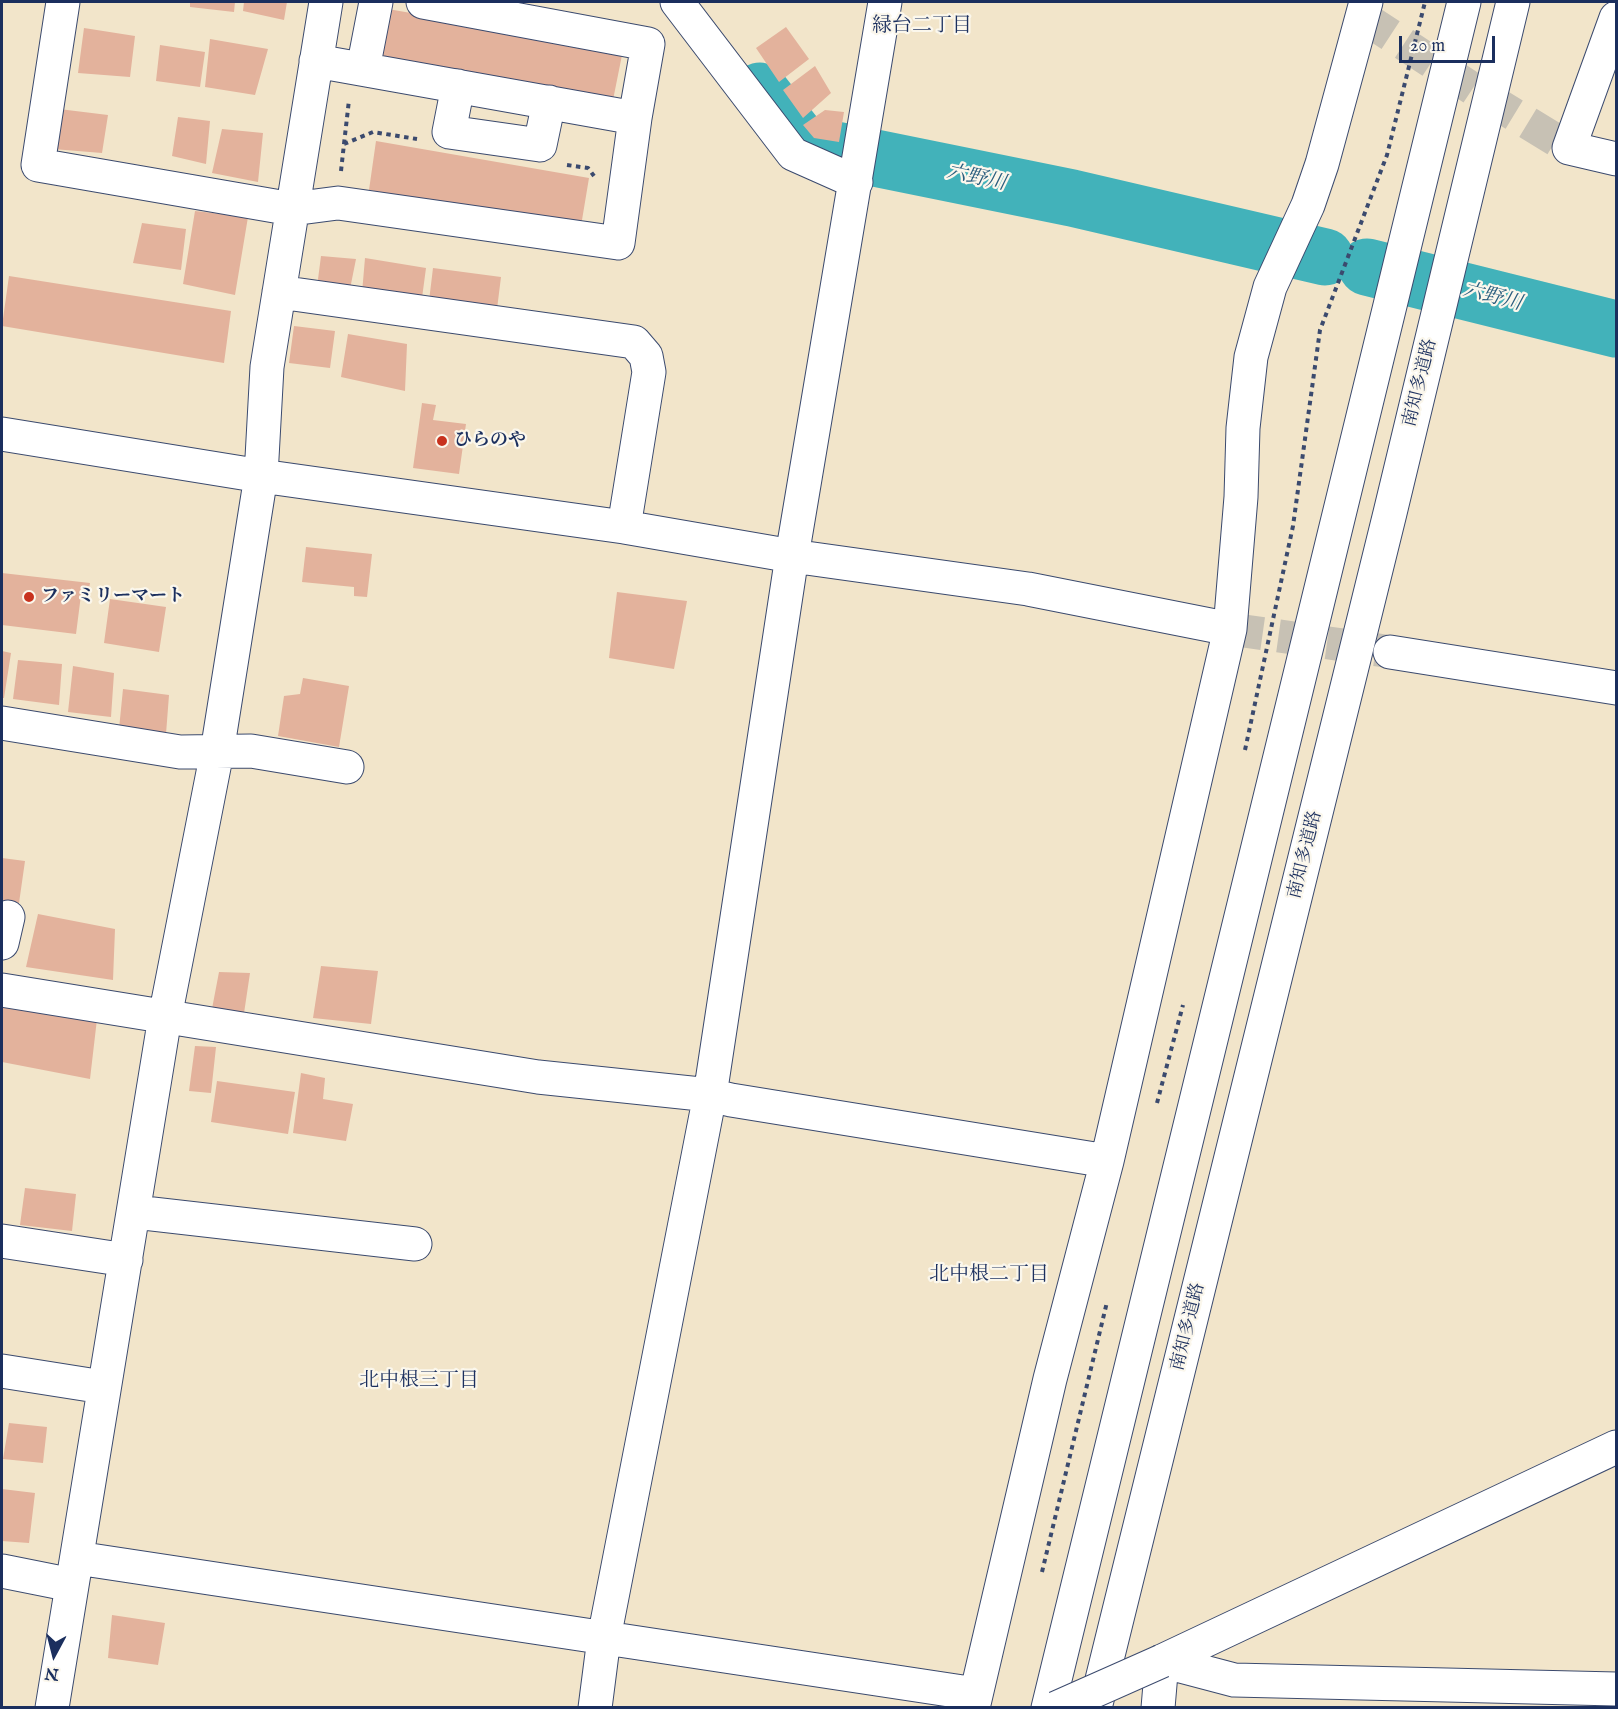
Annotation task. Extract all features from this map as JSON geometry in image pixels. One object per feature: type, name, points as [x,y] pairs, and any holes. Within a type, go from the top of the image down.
[{"type":"main road","points":[[63,2],[38,165],[292,209],[338,203],[618,243],[635,118],[648,44],[423,2]]},
{"type":"main road","points":[[52,1707],[103,1387],[135,1212],[165,1017],[217,752],[261,476],[267,367],[326,2]]},
{"type":"main road","points":[[358,68],[376,2]]},
{"type":"main road","points":[[595,1707],[604,1638],[710,1095],[792,556],[857,180],[885,2]]},
{"type":"main road","points":[[1048,1707],[1464,2]]},
{"type":"main road","name":"南知多道路","points":[[1095,1707],[1390,513],[1513,2]]},
{"type":"main road","points":[[2,1571],[74,1571],[604,1638],[974,1701],[1050,1379],[1107,1161],[1230,629],[1241,498],[1243,428],[1251,357],[1270,287],[1308,205],[1322,164],[1356,7]]},
{"type":"main road","points":[[696,15],[755,89],[793,154],[857,180]]},
{"type":"main road","points":[[1617,18],[1569,148],[1617,159]]},
{"type":"main road","points":[[316,61],[635,118]]},
{"type":"main road","points":[[458,86],[449,132],[540,146],[549,102]]},
{"type":"main road","points":[[279,292],[634,342],[646,356],[650,372],[624,527]]},
{"type":"main road","points":[[2,434],[261,476],[624,527],[792,556],[1028,590],[1230,629]]},
{"type":"main road","points":[[1390,652],[1617,688]]},
{"type":"main road","points":[[2,723],[180,752],[251,751],[347,767]]},
{"type":"main road","points":[[2,990],[538,1077],[710,1095],[1107,1161]]},
{"type":"main road","points":[[135,1212],[415,1244]]},
{"type":"main road","points":[[2,1241],[126,1260]]},
{"type":"main road","points":[[2,1371],[103,1387]]},
{"type":"main road","points":[[1056,1707],[1162,1661],[1617,1447]]},
{"type":"main road","points":[[1162,1661],[1234,1680],[1617,1689]]},
{"type":"main road","points":[[1158,1707],[1162,1661]]},
{"type":"path","points":[[344,144],[358,68]]},
{"type":"building","points":[[190,2],[235,2],[234,12],[190,7]]},
{"type":"building","points":[[244,2],[287,2],[284,20],[243,11]]},
{"type":"building","points":[[388,9],[623,50],[613,100],[378,56]]},
{"type":"building","points":[[786,27],[809,59],[779,82],[756,48]]},
{"type":"building","points":[[84,28],[135,36],[130,77],[78,73]]},
{"type":"building","points":[[210,39],[268,49],[255,95],[205,87]]},
{"type":"building","points":[[160,45],[205,52],[200,87],[156,81]]},
{"type":"building","points":[[815,66],[831,93],[803,118],[783,90]]},
{"type":"building","points":[[59,109],[108,115],[102,153],[53,149]]},
{"type":"building","points":[[825,110],[844,112],[839,142],[814,138],[803,125]]},
{"type":"building","points":[[178,117],[210,121],[206,164],[172,156]]},
{"type":"building","points":[[222,129],[263,133],[258,182],[212,173]]},
{"type":"building","points":[[376,141],[589,178],[581,226],[369,190]]},
{"type":"building","points":[[195,211],[248,217],[235,295],[183,284]]},
{"type":"building","points":[[142,223],[186,229],[181,270],[133,263]]},
{"type":"building","points":[[321,256],[356,259],[350,289],[317,287]]},
{"type":"building","points":[[365,258],[426,268],[422,298],[362,293]]},
{"type":"building","points":[[433,268],[501,277],[497,309],[429,301]]},
{"type":"building","points":[[9,276],[231,311],[224,363],[2,326]]},
{"type":"building","points":[[294,326],[335,331],[330,368],[289,363]]},
{"type":"building","points":[[348,334],[407,344],[405,391],[341,377]]},
{"type":"building","points":[[422,403],[436,405],[433,420],[466,424],[459,474],[413,468]]},
{"type":"building","points":[[306,547],[372,554],[367,597],[354,596],[354,587],[302,582]]},
{"type":"building","points":[[2,573],[90,583],[88,595],[81,595],[76,634],[2,625]]},
{"type":"building","points":[[617,592],[687,601],[674,669],[609,658]]},
{"type":"building","points":[[110,599],[166,607],[159,652],[104,643]]},
{"type":"building","points":[[2,651],[11,653],[4,698],[2,698]]},
{"type":"building","points":[[18,660],[62,664],[59,705],[13,699]]},
{"type":"building","points":[[73,666],[114,673],[111,717],[68,712]]},
{"type":"building","points":[[303,678],[349,686],[339,747],[278,736],[284,696],[300,694]]},
{"type":"building","points":[[123,689],[169,695],[166,734],[119,729]]},
{"type":"building","points":[[2,858],[25,861],[19,903],[2,900]]},
{"type":"building","points":[[38,914],[115,929],[113,980],[26,967]]},
{"type":"building","points":[[321,966],[378,971],[371,1024],[313,1018]]},
{"type":"building","points":[[219,972],[250,973],[243,1020],[211,1014]]},
{"type":"building","points":[[2,1004],[97,1019],[90,1079],[2,1062]]},
{"type":"building","points":[[195,1046],[216,1047],[211,1093],[189,1091]]},
{"type":"building","points":[[301,1073],[325,1078],[323,1099],[353,1104],[346,1141],[293,1133]]},
{"type":"building","points":[[217,1081],[295,1092],[288,1134],[211,1122]]},
{"type":"building","points":[[25,1188],[76,1194],[72,1231],[20,1225]]},
{"type":"building","points":[[9,1423],[47,1427],[43,1463],[3,1459]]},
{"type":"building","points":[[2,1489],[35,1493],[29,1543],[2,1541]]},
{"type":"building","points":[[112,1615],[165,1623],[158,1665],[108,1658]]},
{"type":"waterway","name":"六野川","points":[[760,91],[801,143],[1072,198],[1325,257]]},
{"type":"waterway","name":"六野川","points":[[1367,267],[1616,329]]},
{"type":"tunnel","points":[[1363,17],[1482,95],[1569,148]]},
{"type":"tunnel","points":[[1230,629],[1385,651]]},
{"type":"place","name":"ひらのや","points":[[442,441]]},
{"type":"place","name":"ファミリーマート","points":[[29,597]]},
{"type":"district","name":"緑台二丁目","points":[[922,27]]},
{"type":"district","name":"北中根二丁目","points":[[989,1276]]},
{"type":"district","name":"北中根三丁目","points":[[419,1382]]}]
